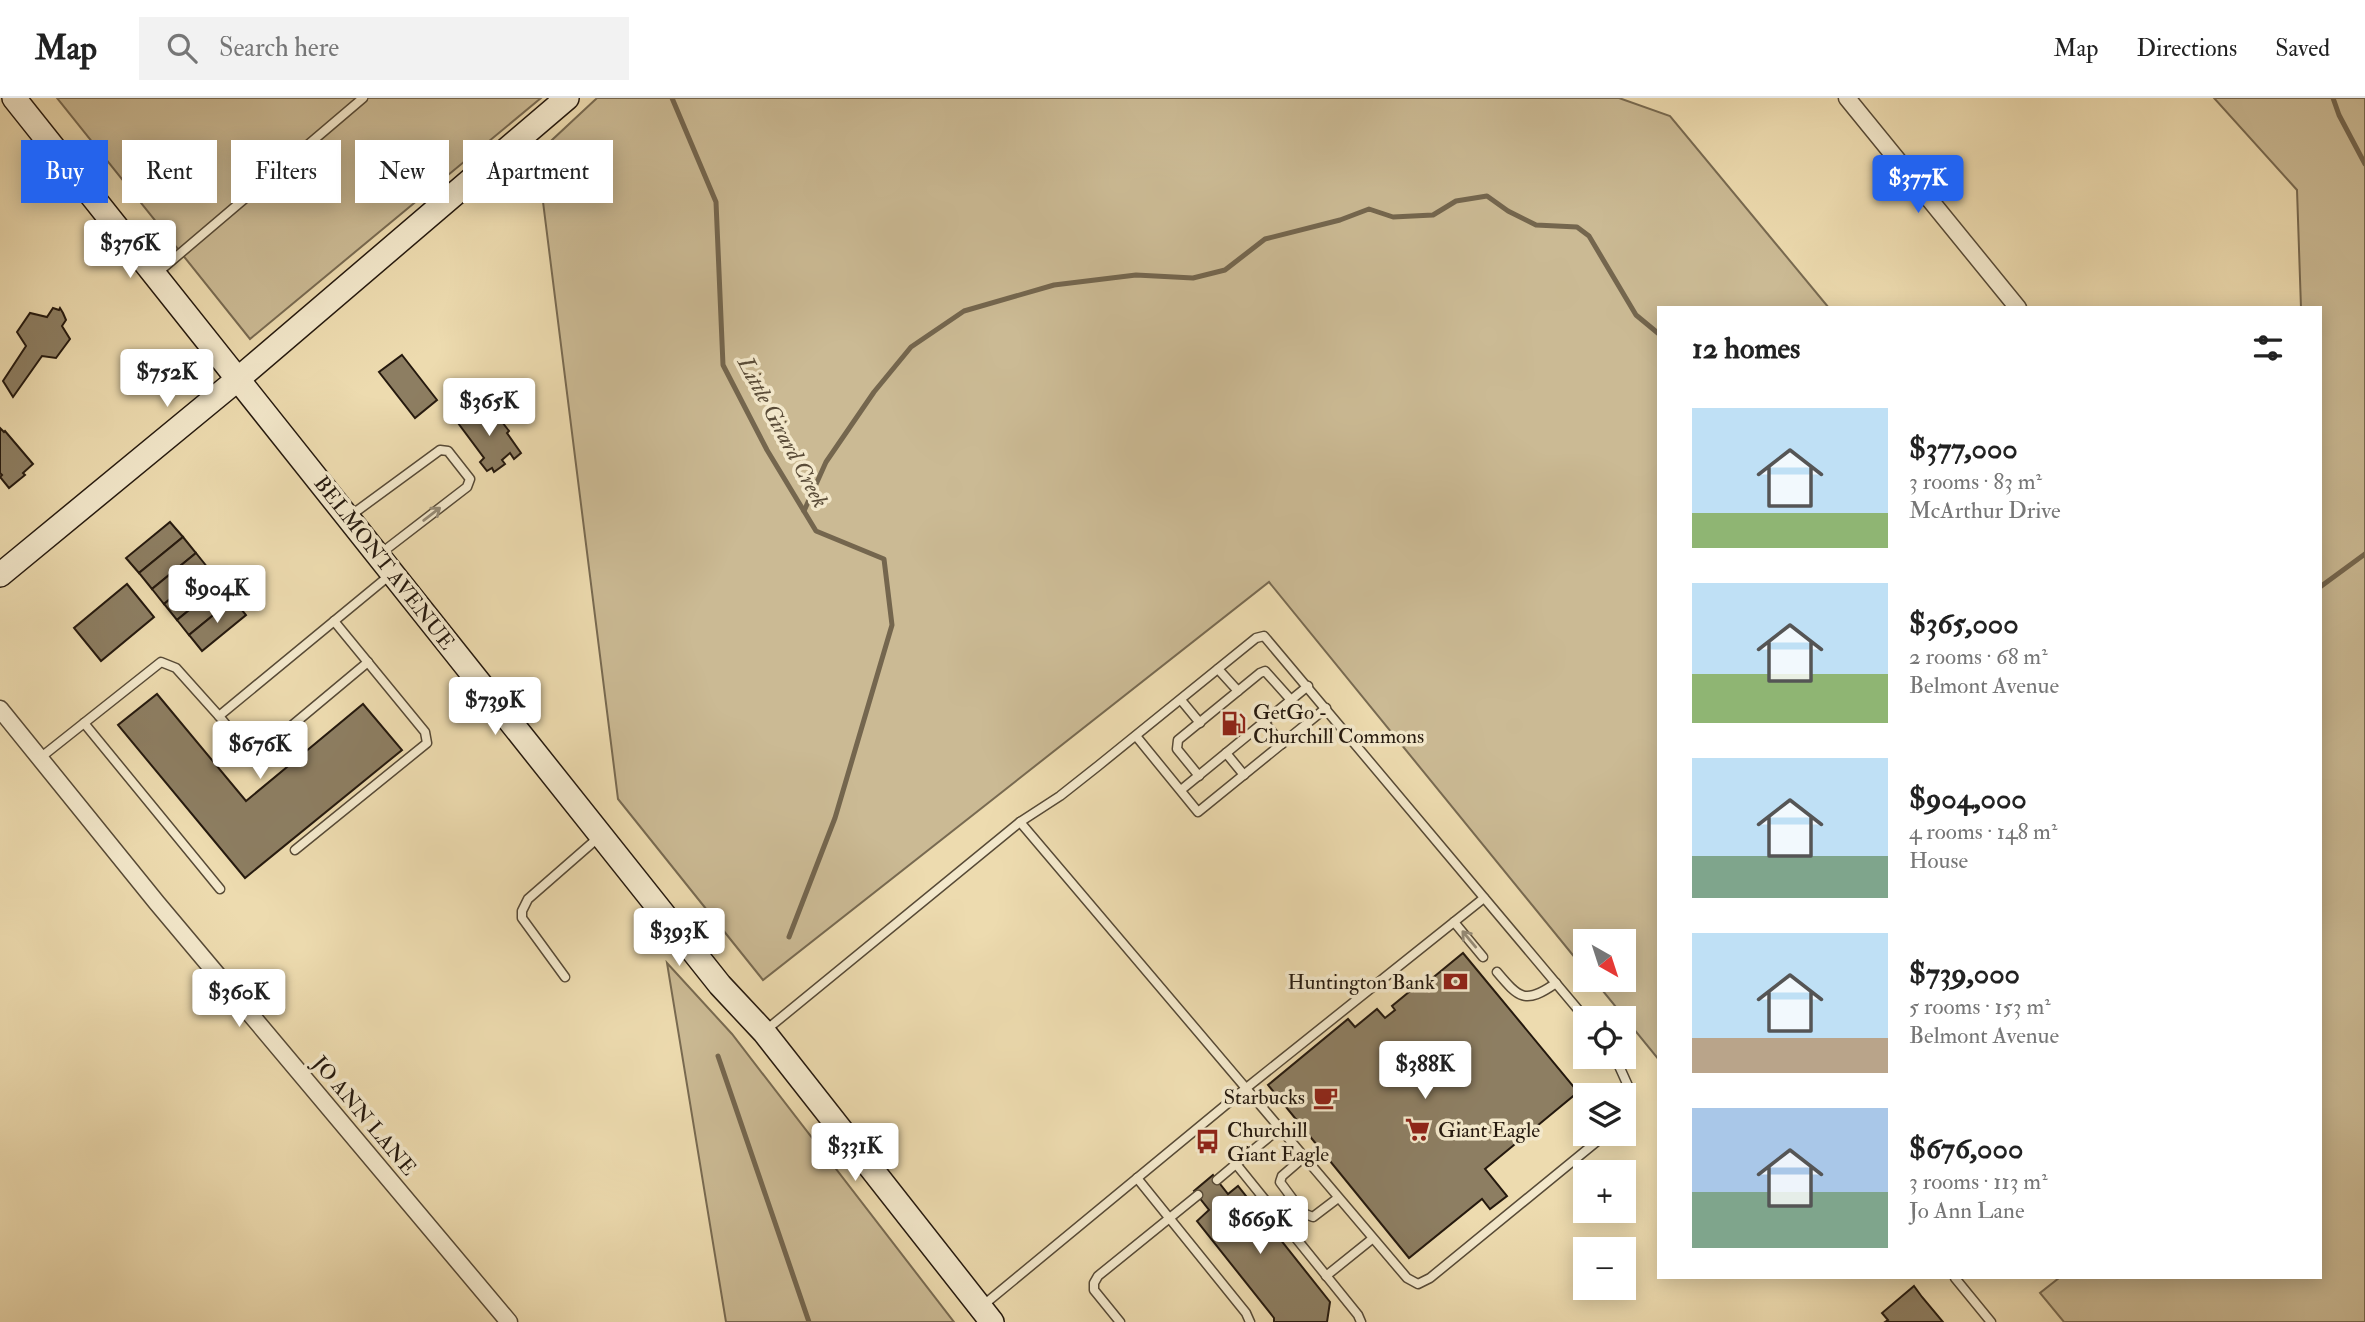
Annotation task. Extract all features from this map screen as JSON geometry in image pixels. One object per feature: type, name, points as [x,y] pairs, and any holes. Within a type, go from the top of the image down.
[{"type":"main road","name":"BELMONT AVENUE","points":[[14,98],[720,985],[764,1032],[987,1315]]},
{"type":"main road","points":[[0,575],[238,379],[568,98]]},
{"type":"street","points":[[1847,98],[2016,306]]},
{"type":"street","name":"JO ANN LANE","points":[[0,709],[157,903],[509,1322]]},
{"type":"lane","points":[[154,276],[363,98]]},
{"type":"lane","points":[[348,517],[440,450],[448,451],[463,469],[470,479],[467,487],[378,555]]},
{"type":"lane","points":[[219,716],[393,573]]},
{"type":"lane","points":[[295,850],[427,743],[425,733],[334,621]]},
{"type":"lane","points":[[764,1032],[1020,822],[1060,796],[1256,638],[1264,636],[1575,1006]]},
{"type":"lane","points":[[40,758],[161,662],[176,668],[246,748],[259,753],[368,662]]},
{"type":"lane","points":[[1218,668],[1238,691]]},
{"type":"lane","points":[[1199,776],[1176,745],[1238,691],[1265,671],[1291,700]]},
{"type":"lane","points":[[1181,790],[1308,686]]},
{"type":"lane","points":[[1181,699],[1200,723]]},
{"type":"lane","points":[[1136,736],[1198,811],[1326,708]]},
{"type":"lane","points":[[1264,722],[1282,744]]},
{"type":"lane","points":[[84,723],[220,888]]},
{"type":"lane","points":[[1226,754],[1244,775]]},
{"type":"lane","points":[[1020,822],[1407,1278],[1418,1284],[1430,1278],[1591,1146]]},
{"type":"lane","points":[[565,977],[522,918],[522,911],[528,899],[601,835]]},
{"type":"lane","points":[[987,1315],[1138,1178],[1484,898]]},
{"type":"lane","points":[[1454,922],[1483,957]]},
{"type":"lane","points":[[1496,972],[1513,992],[1526,997],[1541,994],[1556,983]]},
{"type":"lane","points":[[1217,1180],[1280,1128]]},
{"type":"lane","points":[[1304,1157],[1282,1176],[1280,1182],[1303,1213],[1313,1217],[1338,1198]]},
{"type":"lane","points":[[1237,1164],[1361,1322]]},
{"type":"lane","points":[[1138,1178],[1246,1313],[1250,1322]]},
{"type":"lane","points":[[1120,1322],[1094,1290],[1098,1276],[1198,1195]]},
{"type":"lane","points":[[1326,1276],[1372,1240]]},
{"type":"lane","points":[[1956,1279],[1991,1322]]},
{"type":"shaded area","points":[[57,98],[541,98],[490,140],[463,140],[463,163],[449,174],[449,140],[355,140],[355,203],[414,203],[250,339],[141,203],[217,203],[217,140],[122,140],[122,179],[108,162],[108,140],[91,140]]},
{"type":"shaded area","points":[[597,98],[1619,98],[1670,116],[1827,306],[1657,306],[1657,1058],[1636,1032],[1636,1006],[1615,1006],[1604,992],[1636,992],[1636,929],[1573,929],[1573,955],[1269,582],[763,980],[618,799],[543,203],[613,203],[613,140],[552,140]]},
{"type":"shaded area","points":[[2214,98],[2365,98],[2365,1322],[2064,1322],[2040,1293],[2058,1279],[2322,1279],[2322,306],[2301,306],[2297,190]]},
{"type":"shaded area","points":[[667,963],[732,1034],[954,1322],[726,1322]]},
{"type":"building","points":[[53,308],[60,308],[63,313],[66,320],[62,326],[70,339],[56,358],[42,356],[13,397],[3,381],[26,346],[17,332],[30,313],[47,317]]},
{"type":"building","points":[[402,355],[437,400],[415,418],[379,372]]},
{"type":"building","points":[[489,405],[509,431],[507,433],[521,453],[514,459],[510,453],[502,460],[505,464],[494,472],[492,468],[487,471],[480,462],[484,458],[458,423],[478,408],[480,411]]},
{"type":"building","points":[[0,428],[33,464],[23,473],[25,475],[9,488],[0,477]]},
{"type":"building","points":[[170,522],[183,537],[139,573],[126,558]]},
{"type":"building","points":[[183,537],[196,553],[152,589],[139,573]]},
{"type":"building","points":[[196,553],[208,568],[164,604],[152,589]]},
{"type":"building","points":[[208,568],[221,584],[177,620],[164,604]]},
{"type":"building","points":[[127,584],[154,617],[101,661],[74,628]]},
{"type":"building","points":[[221,584],[233,599],[189,635],[177,620]]},
{"type":"building","points":[[233,599],[246,615],[202,651],[189,635]]},
{"type":"building","points":[[157,694],[246,801],[363,704],[402,750],[245,878],[118,725]]},
{"type":"building","name":"Giant Eagle","points":[[1463,953],[1573,1086],[1573,1096],[1485,1169],[1507,1196],[1490,1209],[1482,1199],[1409,1258],[1268,1085],[1348,1019],[1355,1027],[1377,1009],[1385,1018],[1395,1010],[1392,1006],[1421,982],[1424,985]]},
{"type":"building","points":[[1213,1175],[1228,1194],[1238,1186],[1330,1302],[1327,1322],[1274,1322],[1274,1318],[1197,1221],[1209,1210],[1194,1191]]},
{"type":"building","points":[[1914,1286],[1943,1322],[1885,1322],[1888,1320],[1882,1313]]},
{"type":"waterway","name":"Little Girard Creek","points":[[672,98],[716,202],[723,365],[767,450],[816,531],[884,559],[892,625],[835,818],[789,937]]},
{"type":"waterway","points":[[2333,98],[2365,164]]},
{"type":"waterway","points":[[804,511],[826,462],[874,392],[911,347],[964,311],[1054,285],[1136,275],[1193,278],[1225,270],[1265,239],[1340,220],[1369,209],[1393,217],[1433,215],[1456,201],[1487,196],[1508,211],[1536,225],[1577,227],[1589,236],[1636,315],[1657,332]]},
{"type":"waterway","points":[[2322,586],[2365,554]]},
{"type":"waterway","name":"Little Girard Creek","points":[[718,1056],[809,1322]]},
{"type":"place","name":"GetGo - Churchill Commons","points":[[1233,724]]},
{"type":"place","name":"Huntington Bank","points":[[1455,982]]},
{"type":"place","name":"Starbucks","points":[[1325,1097]]},
{"type":"place","name":"Giant Eagle","points":[[1418,1130]]},
{"type":"place","name":"Churchill Giant Eagle","points":[[1207,1142]]}]
